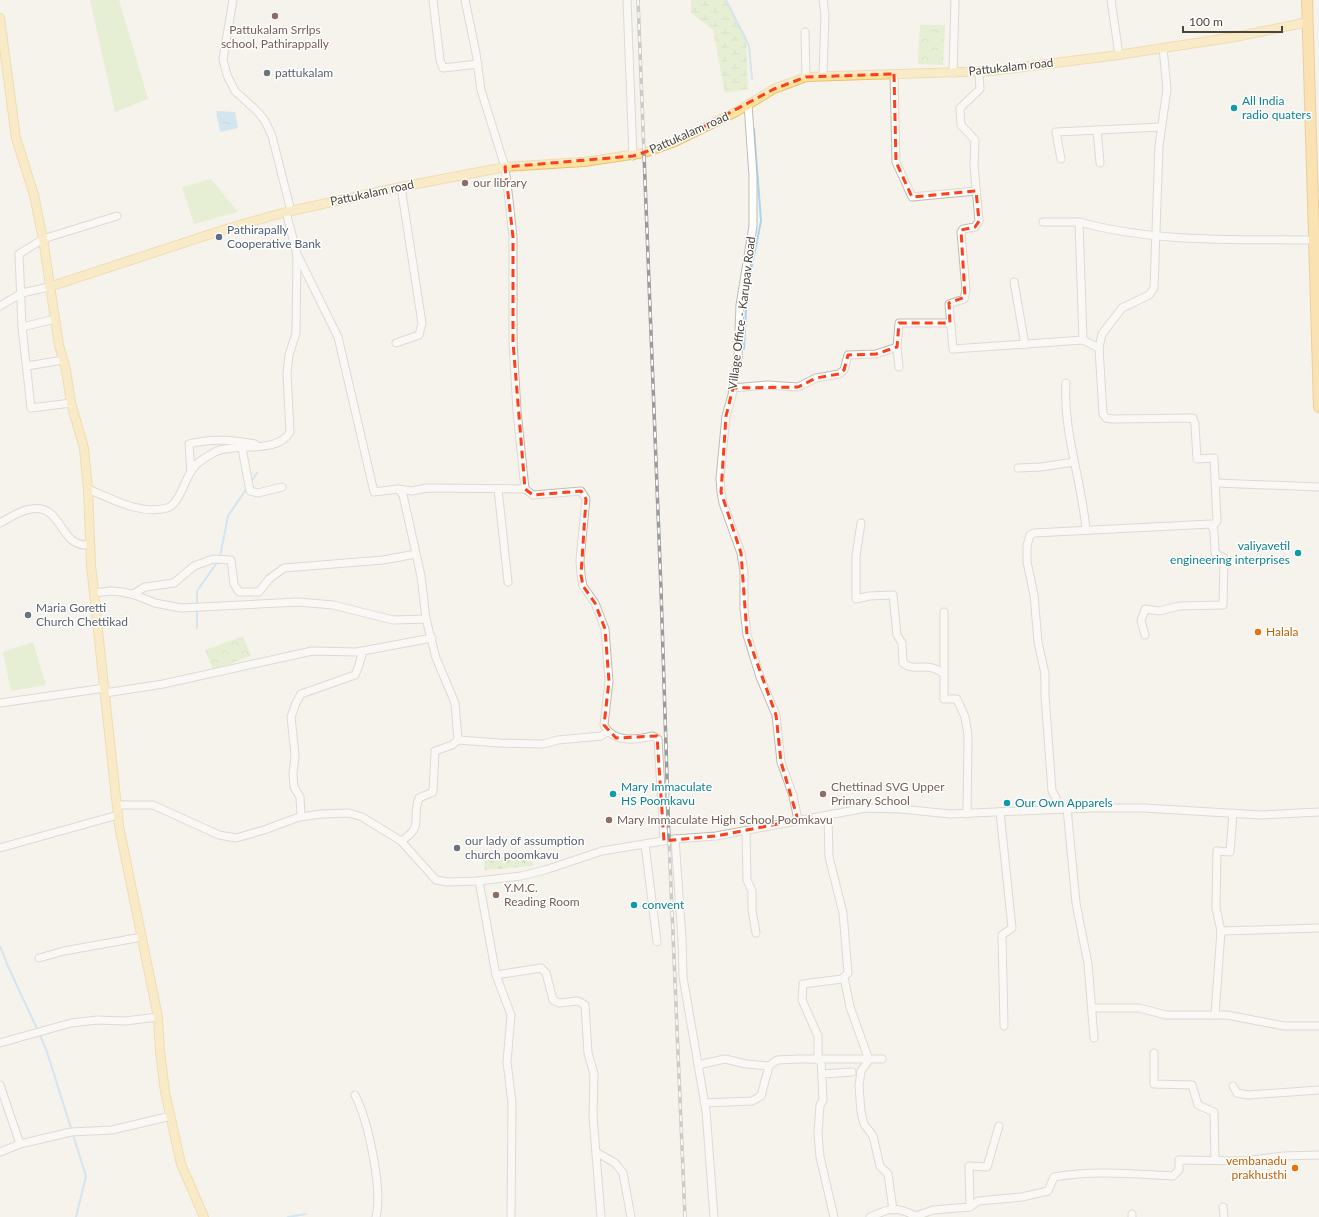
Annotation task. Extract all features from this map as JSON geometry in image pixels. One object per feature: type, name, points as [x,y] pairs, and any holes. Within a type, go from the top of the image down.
[{"type":"highway","points":[[1307,0],[1319,406]]},
{"type":"main road","points":[[0,18],[16,138],[34,195],[71,403],[84,448],[94,593],[118,815],[158,1017],[165,1092],[181,1164],[204,1217]]},
{"type":"main road","name":"Pattukalam road","points":[[49,286],[219,231],[288,212],[401,187],[505,167],[633,156],[675,142],[736,112],[774,89],[806,77],[979,72],[1119,55],[1258,33],[1308,22]]},
{"type":"street","points":[[191,472],[189,444],[205,440],[265,446],[275,443],[287,436],[290,432],[287,373],[289,355],[296,333],[297,254],[272,136],[262,116],[235,91],[224,64],[223,59],[225,41],[233,0]]},
{"type":"street","points":[[433,0],[440,60],[443,68],[478,64]]},
{"type":"street","points":[[464,0],[478,64],[481,90],[505,167],[513,237],[513,342],[517,411],[525,489]]},
{"type":"street","points":[[628,0],[633,156]]},
{"type":"street","points":[[823,0],[825,14],[823,76]]},
{"type":"street","points":[[953,73],[955,0]]},
{"type":"street","points":[[1111,0],[1119,55]]},
{"type":"street","points":[[805,32],[806,77]]},
{"type":"street","points":[[1057,808],[1056,798],[1052,791],[1045,696],[1045,674],[1038,642],[1034,595],[1027,562],[1028,538],[1034,533],[1213,526],[1218,521],[1214,458],[1197,459],[1195,424],[1193,418],[1113,419],[1104,417],[1099,348],[1102,334],[1122,308],[1153,292],[1161,127],[1167,88],[1163,48]]},
{"type":"street","points":[[979,72],[980,89],[960,108],[961,125],[975,140],[974,165],[979,221],[975,227],[963,229],[961,232],[966,297],[962,300],[949,304],[953,349],[1083,340],[1099,348]]},
{"type":"street","points":[[894,74],[896,162],[912,197],[976,191]]},
{"type":"street","name":"Village Office - Karupav Road","points":[[748,104],[754,204],[753,226],[740,305],[738,356],[733,388],[726,416],[720,478],[723,503],[741,553],[744,572],[746,626],[749,644],[760,677],[776,715],[781,762],[793,796],[798,820]]},
{"type":"street","points":[[1061,159],[1056,132],[1161,127]]},
{"type":"street","points":[[1097,130],[1100,163]]},
{"type":"street","points":[[396,343],[419,335],[422,324],[401,187]]},
{"type":"street","points":[[71,403],[31,408],[22,326],[19,254],[43,239],[116,216]]},
{"type":"street","points":[[1043,222],[1080,222],[1111,231],[1196,240],[1315,240]]},
{"type":"street","points":[[1080,222],[1080,283],[1083,340]]},
{"type":"street","points":[[297,254],[338,337],[374,492],[398,489],[412,491],[427,488],[525,489],[533,495],[581,491],[586,498],[580,560],[581,575],[583,586],[595,603],[605,629],[609,681],[604,725],[607,732],[616,738],[653,736],[658,739],[664,841]]},
{"type":"street","points":[[1014,282],[1025,345]]},
{"type":"street","points":[[0,306],[20,295],[49,286]]},
{"type":"street","points":[[22,326],[55,318]]},
{"type":"street","points":[[900,367],[897,347],[899,323],[950,323]]},
{"type":"street","points":[[733,388],[767,386],[798,387],[816,378],[839,374],[844,370],[848,355],[876,354],[897,347]]},
{"type":"street","points":[[27,366],[63,360]]},
{"type":"street","points":[[1066,383],[1065,395],[1074,462],[1086,530]]},
{"type":"street","points":[[88,489],[132,507],[161,510],[170,508],[175,503],[191,472],[203,459],[225,448],[242,444]]},
{"type":"street","points":[[242,444],[250,490],[258,493],[282,487]]},
{"type":"street","points":[[1018,468],[1041,467],[1074,462]]},
{"type":"street","points":[[1216,483],[1319,487]]},
{"type":"street","points":[[398,489],[403,495],[421,576],[426,619],[436,658],[455,704],[458,740]]},
{"type":"street","points":[[498,489],[508,582]]},
{"type":"street","points":[[0,523],[31,508],[46,509],[52,513],[71,540],[80,545],[90,545]]},
{"type":"street","points":[[861,523],[856,556],[856,599],[869,596],[894,595],[897,635],[902,643],[902,663],[908,667],[937,668],[944,674]]},
{"type":"street","points":[[1145,635],[1141,621],[1146,609],[1159,611],[1179,606],[1223,606],[1224,558],[1215,553],[1213,526]]},
{"type":"street","points":[[133,594],[145,587],[174,583],[194,566],[213,559],[231,560],[234,584],[239,592],[259,592],[269,579],[284,568],[383,560],[416,554]]},
{"type":"street","points":[[94,593],[111,591],[133,594],[155,604],[169,606],[201,607],[298,602],[333,605],[393,620],[426,619]]},
{"type":"street","points":[[944,612],[944,699],[957,699],[965,717],[968,756],[967,814]]},
{"type":"street","points":[[0,703],[163,684],[312,651],[363,651],[432,638]]},
{"type":"street","points":[[301,817],[300,797],[294,787],[293,774],[295,755],[292,717],[296,702],[301,694],[355,675],[363,651]]},
{"type":"street","points":[[401,841],[410,835],[415,828],[419,798],[433,792],[434,750],[452,745],[458,740],[543,744],[558,740],[601,736],[607,732]]},
{"type":"street","points":[[117,805],[152,805],[225,837],[236,838],[301,817],[322,814],[349,813],[362,817],[401,841],[436,880],[448,882],[479,881],[521,876],[546,870],[602,851],[675,839],[716,836],[866,808],[967,814],[1057,808],[1144,808],[1261,815],[1319,812]]},
{"type":"street","points":[[1067,808],[1076,903],[1088,964],[1094,1038]]},
{"type":"street","points":[[1000,812],[1012,928],[1002,935],[1004,1026]]},
{"type":"street","points":[[1215,1015],[1221,931],[1216,908],[1217,851],[1230,852],[1232,813]]},
{"type":"street","points":[[0,848],[118,815]]},
{"type":"street","points":[[828,816],[829,857],[843,913],[848,972],[842,979],[804,984],[802,1000],[818,1036],[819,1060],[823,1074],[823,1100],[820,1105],[818,1134],[820,1157],[834,1217]]},
{"type":"street","points":[[746,830],[747,880],[752,891],[752,910],[756,933]]},
{"type":"street","points":[[675,839],[682,938],[683,977],[688,1019],[698,1065],[710,1144],[714,1217]]},
{"type":"street","points":[[645,844],[656,942]]},
{"type":"street","points":[[479,881],[496,975],[511,1015],[507,1062],[512,1103],[510,1217]]},
{"type":"street","points":[[1221,931],[1319,928]]},
{"type":"street","points":[[39,958],[64,951],[142,937]]},
{"type":"street","points":[[496,975],[541,968],[546,973],[553,1000],[559,1003],[578,1001],[585,1005],[588,1053],[594,1074],[593,1116],[601,1217]]},
{"type":"street","points":[[844,977],[850,1007],[869,1060]]},
{"type":"street","points":[[1092,1008],[1139,1008],[1166,1015],[1227,1015],[1284,1026],[1319,1026]]},
{"type":"street","points":[[0,1043],[71,1023],[97,1020],[125,1021],[158,1017]]},
{"type":"street","points":[[1154,1053],[1154,1084],[1192,1085],[1198,1105],[1214,1112],[1215,1160]]},
{"type":"street","points":[[704,1103],[752,1101],[761,1096],[769,1066],[777,1060],[819,1060],[836,1058],[869,1060],[882,1059]]},
{"type":"street","points":[[698,1065],[725,1059],[746,1064],[769,1066]]},
{"type":"street","points":[[869,1060],[861,1071],[859,1086],[861,1112],[864,1124],[873,1136],[880,1166],[888,1174],[893,1210]]},
{"type":"street","points":[[823,1074],[852,1072]]},
{"type":"street","points":[[0,1085],[20,1144]]},
{"type":"street","points":[[1233,1086],[1237,1093],[1248,1095],[1319,1090]]},
{"type":"street","points":[[355,1095],[363,1112],[377,1177],[376,1217]]},
{"type":"street","points":[[0,1152],[20,1144],[71,1132],[112,1130],[171,1116]]},
{"type":"street","points":[[970,1207],[969,1166],[987,1167],[999,1126]]},
{"type":"street","points":[[596,1152],[615,1163],[623,1173],[631,1217]]},
{"type":"street","points":[[870,1217],[885,1210],[900,1210],[916,1217],[933,1210],[970,1207],[978,1201],[1022,1197],[1048,1191],[1054,1177],[1071,1174],[1107,1173],[1173,1176],[1179,1170],[1179,1160],[1244,1161],[1284,1156],[1319,1155]]},
{"type":"street","points":[[1223,1207],[1224,1217]]},
{"type":"highlighted area","points":[[894,74],[896,162],[912,197],[976,191],[979,221],[975,227],[961,230],[965,297],[949,303],[950,323],[899,323],[897,347],[876,354],[848,355],[844,370],[839,374],[816,378],[798,387],[733,388],[726,416],[721,492],[741,553],[747,635],[776,715],[781,762],[798,820],[716,836],[664,841],[657,736],[616,738],[604,725],[609,681],[605,629],[595,603],[583,586],[581,575],[586,499],[581,491],[533,495],[525,489],[513,342],[513,237],[505,167],[633,156],[675,142],[774,89],[806,77]]},
{"type":"green space","points":[[90,0],[119,0],[148,99],[115,112]]},
{"type":"green space","points":[[691,0],[725,0],[746,36],[748,89],[725,93],[713,30],[691,13]]},
{"type":"green space","points":[[920,25],[945,25],[943,65],[918,64]]},
{"type":"green space","points":[[211,179],[238,212],[194,224],[182,187]]},
{"type":"green space","points":[[243,636],[251,656],[213,670],[205,650]]},
{"type":"green space","points":[[33,642],[46,685],[11,691],[3,652]]},
{"type":"green space","points":[[532,854],[533,866],[485,870],[484,859]]},
{"type":"water","points":[[216,111],[235,112],[238,128],[220,132]]},
{"type":"waterway","points":[[726,0],[749,46],[752,79]]},
{"type":"waterway","points":[[744,349],[747,290],[761,221],[754,129]]},
{"type":"waterway","points":[[250,483],[257,473]]},
{"type":"waterway","points":[[220,557],[228,516],[247,488]]},
{"type":"waterway","points":[[197,628],[197,591],[218,561]]},
{"type":"waterway","points":[[0,946],[38,1031]]},
{"type":"waterway","points":[[40,1035],[47,1052],[86,1176],[76,1217]]},
{"type":"waterway","points":[[288,1217],[306,1214]]},
{"type":"railway","points":[[638,0],[661,589],[669,840],[685,1217]]},
{"type":"place","name":"Pattukalam Srrlps school, Pathirappally","points":[[275,16]]},
{"type":"place","name":"pattukalam","points":[[267,73]]},
{"type":"place","name":"All India radio quaters","points":[[1234,108]]},
{"type":"place","name":"our library","points":[[465,183]]},
{"type":"place","name":"Pathirapally Cooperative Bank","points":[[219,237]]},
{"type":"place","name":"valiyavetil engineering interprises","points":[[1298,553]]},
{"type":"place","name":"Maria Goretti Church Chettikad","points":[[28,615]]},
{"type":"place","name":"Halala","points":[[1258,632]]},
{"type":"place","name":"Mary Immaculate HS Poomkavu","points":[[613,794]]},
{"type":"place","name":"Chettinad SVG Upper Primary School","points":[[823,794]]},
{"type":"place","name":"Our Own Apparels","points":[[1007,803]]},
{"type":"place","name":"Mary Immaculate High School Poomkavu","points":[[609,820]]},
{"type":"place","name":"our lady of assumption church poomkavu","points":[[457,848]]},
{"type":"place","name":"Y.M.C. Reading Room","points":[[496,895]]},
{"type":"place","name":"convent","points":[[634,905]]},
{"type":"place","name":"vembanadu prakhusthi","points":[[1295,1168]]}]
